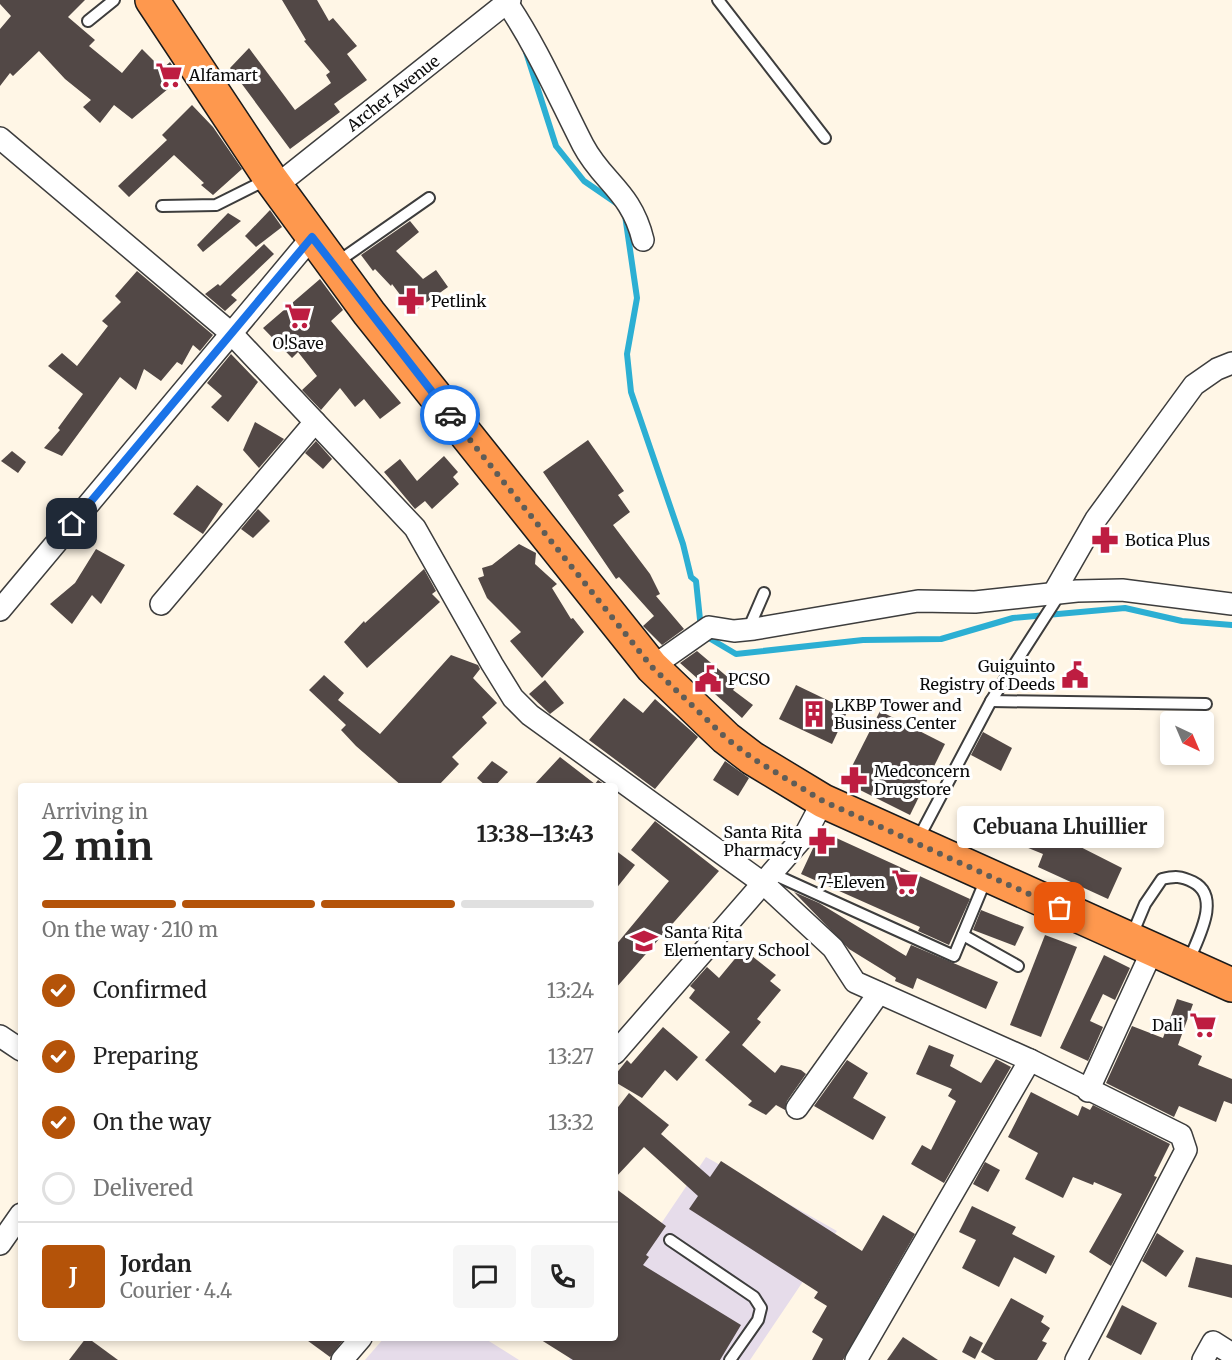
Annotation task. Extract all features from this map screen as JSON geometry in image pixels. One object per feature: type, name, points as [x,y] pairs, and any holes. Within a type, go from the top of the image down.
[{"type":"highway","points":[[152,0],[273,182],[333,265],[652,667],[726,738],[752,758],[823,801],[917,841],[1141,946],[1232,985]]},
{"type":"street","name":"Archer Avenue","points":[[273,182],[507,1]]},
{"type":"street","points":[[507,1],[544,66],[584,147],[631,206],[643,240]]},
{"type":"street","points":[[0,138],[232,334],[415,528],[513,698],[530,715],[769,879],[833,948],[855,982],[1030,1060],[1180,1135],[1186,1150],[1076,1360]]},
{"type":"street","points":[[0,610],[312,237]]},
{"type":"street","points":[[1055,598],[1096,519],[1194,385],[1217,369],[1232,363]]},
{"type":"street","points":[[161,604],[315,422]]},
{"type":"street","points":[[652,667],[709,627],[734,631],[748,630],[918,601],[975,602],[1055,598],[1122,590],[1232,604]]},
{"type":"street","points":[[618,1050],[769,879],[805,835],[823,801]]},
{"type":"street","points":[[1088,1091],[1141,946]]},
{"type":"street","points":[[796,1108],[879,993]]},
{"type":"street","points":[[0,1036],[18,1048]]},
{"type":"street","points":[[856,1360],[1030,1060]]},
{"type":"street","points":[[0,1244],[18,1218]]},
{"type":"street","points":[[342,1360],[358,1341]]},
{"type":"street","points":[[1203,1360],[1213,1342],[1232,1354]]},
{"type":"lane","points":[[88,21],[114,0]]},
{"type":"lane","points":[[718,0],[825,138]]},
{"type":"lane","points":[[162,206],[216,205],[273,182]]},
{"type":"lane","points":[[333,265],[429,198]]},
{"type":"lane","points":[[748,630],[764,593]]},
{"type":"lane","points":[[917,841],[991,701],[1040,627],[1055,598]]},
{"type":"lane","points":[[991,701],[1206,704]]},
{"type":"lane","points":[[769,879],[954,956],[988,875]]},
{"type":"lane","points":[[1141,946],[1145,904],[1162,879],[1180,875],[1199,885],[1208,897],[1207,914],[1187,966]]},
{"type":"lane","points":[[963,935],[1018,966]]},
{"type":"lane","points":[[670,1240],[754,1297],[761,1308],[758,1320],[730,1360]]},
{"type":"shaded area","points":[[706,1157],[837,1231],[750,1360],[569,1360],[582,1341],[618,1341],[618,1288]]},
{"type":"shaded area","points":[[381,1341],[489,1341],[519,1360],[365,1360]]},
{"type":"building","points":[[0,0],[85,0],[68,17],[95,40],[89,46],[122,73],[142,49],[162,69],[170,62],[181,78],[132,119],[114,105],[100,123],[83,107],[91,100],[65,79],[39,51],[13,76],[10,73],[0,86],[0,29],[11,16],[0,4]]},
{"type":"building","points":[[282,0],[317,0],[329,21],[333,18],[357,46],[347,54],[367,80],[334,104],[340,112],[290,149],[230,68],[249,48],[295,110],[331,83],[326,75],[330,72],[304,41],[306,40]]},
{"type":"building","points":[[192,105],[213,127],[242,169],[213,195],[201,185],[204,183],[174,155],[129,197],[118,186],[167,140],[162,135]]},
{"type":"building","points":[[270,210],[282,227],[256,247],[245,236]]},
{"type":"building","points":[[228,213],[241,221],[203,252],[197,245]]},
{"type":"building","points":[[410,221],[419,232],[396,251],[423,279],[436,270],[448,287],[413,312],[392,284],[391,286],[375,269],[373,271],[361,255]]},
{"type":"building","points":[[264,244],[274,254],[231,295],[237,300],[225,311],[205,294],[218,284],[220,286]]},
{"type":"building","points":[[137,271],[213,335],[200,351],[193,345],[182,365],[177,362],[161,381],[144,369],[136,390],[120,377],[62,456],[44,448],[60,430],[58,428],[83,394],[48,366],[62,353],[77,366],[108,326],[102,321],[121,302],[115,296]]},
{"type":"building","points":[[320,279],[343,310],[331,321],[401,403],[380,419],[364,399],[355,407],[340,388],[321,410],[302,390],[317,376],[298,352],[292,358],[263,328]]},
{"type":"building","points":[[231,354],[258,382],[228,422],[211,407],[222,396],[207,383]]},
{"type":"building","points":[[255,422],[284,439],[259,468],[243,450]]},
{"type":"building","points":[[588,440],[624,491],[618,495],[630,512],[613,525],[650,574],[660,594],[656,596],[684,629],[662,645],[643,626],[654,616],[619,577],[616,579],[543,472]]},
{"type":"building","points":[[316,441],[332,459],[323,469],[305,453]]},
{"type":"building","points":[[12,451],[26,462],[18,473],[1,461]]},
{"type":"building","points":[[444,456],[458,472],[453,477],[459,484],[432,509],[425,501],[415,509],[384,472],[400,459],[417,481]]},
{"type":"building","points":[[197,485],[223,504],[203,534],[173,514]]},
{"type":"building","points":[[258,509],[270,521],[253,538],[241,529]]},
{"type":"building","points":[[519,544],[536,553],[535,564],[557,584],[552,588],[571,619],[573,618],[584,632],[542,678],[510,641],[521,632],[487,598],[478,578],[484,576],[482,568],[492,565]]},
{"type":"building","points":[[96,549],[125,565],[101,604],[92,595],[72,624],[50,604],[75,583]]},
{"type":"building","points":[[424,569],[436,591],[432,594],[440,602],[367,668],[344,642],[364,621],[365,623]]},
{"type":"building","points":[[697,651],[737,685],[733,690],[753,705],[742,718],[680,663]]},
{"type":"building","points":[[451,655],[478,665],[480,669],[473,678],[497,703],[482,717],[487,723],[452,757],[459,764],[441,783],[399,783],[356,746],[341,730],[346,725],[309,690],[324,675],[344,693],[338,700],[380,734]]},
{"type":"building","points":[[545,680],[564,703],[550,714],[529,694]]},
{"type":"building","name":"LKBP Tower and Business Center","points":[[796,685],[848,710],[832,744],[779,719]]},
{"type":"building","points":[[624,698],[643,713],[655,699],[698,737],[655,789],[589,740]]},
{"type":"building","points":[[880,711],[945,744],[910,815],[844,782]]},
{"type":"building","points":[[983,732],[1012,748],[1001,771],[971,755]]},
{"type":"building","points":[[560,757],[594,783],[536,783]]},
{"type":"building","points":[[492,761],[508,772],[498,783],[483,783],[477,778]]},
{"type":"building","points":[[725,761],[749,778],[738,796],[713,780]]},
{"type":"building","points":[[1024,818],[1050,828],[1049,831],[1122,868],[1108,899],[1038,867],[1043,854],[1016,843]]},
{"type":"building","points":[[655,821],[719,871],[618,986],[618,942],[669,881],[631,850]]},
{"type":"building","points":[[821,831],[970,899],[949,945],[918,931],[920,927],[801,874]]},
{"type":"building","points":[[618,852],[635,865],[618,886]]},
{"type":"building","points":[[794,892],[819,903],[906,956],[911,945],[998,982],[986,1009],[917,978],[913,989],[895,981],[896,978],[849,949]]},
{"type":"building","points":[[981,910],[1024,927],[1015,946],[973,930]]},
{"type":"building","points":[[1045,935],[1077,947],[1041,1037],[1010,1025]]},
{"type":"building","points":[[743,949],[776,975],[770,981],[781,990],[757,1019],[761,1022],[742,1045],[775,1073],[781,1065],[801,1070],[806,1074],[787,1101],[785,1110],[776,1105],[766,1115],[748,1105],[752,1101],[705,1060],[730,1032],[689,998],[695,990],[690,986],[707,967],[719,978]]},
{"type":"building","points":[[1104,955],[1130,968],[1115,1000],[1103,994],[1090,1021],[1103,1027],[1088,1061],[1060,1048]]},
{"type":"building","points":[[1177,999],[1193,1004],[1178,1045],[1202,1056],[1198,1065],[1232,1079],[1232,1104],[1224,1101],[1216,1122],[1179,1106],[1174,1117],[1106,1083],[1132,1026],[1163,1038]]},
{"type":"building","points":[[663,1027],[698,1057],[677,1081],[665,1070],[642,1098],[618,1084],[618,1071],[627,1060],[631,1064]]},
{"type":"building","points":[[929,1045],[954,1055],[950,1066],[981,1083],[996,1059],[1011,1067],[944,1183],[911,1164],[922,1145],[931,1150],[956,1101],[948,1096],[952,1089],[916,1074]]},
{"type":"building","points":[[847,1060],[868,1073],[853,1098],[886,1117],[873,1140],[814,1106]]},
{"type":"building","points":[[1031,1092],[1078,1116],[1082,1106],[1090,1110],[1093,1105],[1170,1144],[1154,1176],[1157,1177],[1111,1266],[1089,1252],[1122,1194],[1094,1182],[1093,1185],[1073,1177],[1063,1198],[1025,1179],[1038,1153],[1008,1137]]},
{"type":"building","points":[[629,1093],[669,1125],[661,1134],[710,1177],[721,1161],[862,1251],[883,1215],[915,1234],[843,1360],[812,1360],[823,1339],[812,1332],[827,1306],[814,1298],[818,1292],[689,1209],[698,1196],[644,1147],[618,1175],[618,1107]]},
{"type":"building","points":[[985,1162],[1000,1170],[988,1192],[973,1184]]},
{"type":"building","points":[[618,1190],[666,1226],[646,1255],[649,1257],[643,1265],[741,1325],[720,1360],[573,1360],[543,1341],[618,1341]]},
{"type":"building","points":[[972,1206],[1016,1227],[1012,1234],[1055,1256],[1046,1274],[1014,1257],[999,1287],[962,1268],[976,1240],[959,1232]]},
{"type":"building","points":[[1157,1233],[1184,1251],[1166,1277],[1142,1261]]},
{"type":"building","points":[[1196,1257],[1232,1265],[1232,1298],[1188,1287]]},
{"type":"building","points":[[1011,1298],[1044,1316],[1041,1322],[1050,1328],[1042,1341],[1047,1343],[1037,1360],[995,1360],[981,1352]]},
{"type":"building","points":[[1122,1305],[1157,1323],[1141,1355],[1106,1337]]},
{"type":"building","points":[[970,1336],[983,1343],[975,1359],[962,1352]]},
{"type":"building","points":[[903,1337],[938,1360],[887,1360]]},
{"type":"building","points":[[84,1341],[92,1341],[118,1360],[69,1360]]},
{"type":"building","points":[[308,1341],[342,1341],[330,1357]]},
{"type":"waterway","points":[[526,52],[556,146],[584,181],[619,205]]},
{"type":"waterway","points":[[625,215],[637,298],[627,354],[631,392],[683,544],[691,577],[696,581],[701,629],[709,638],[736,654],[863,640],[941,639],[1013,618],[1125,608],[1182,621],[1232,625]]},
{"type":"way so far","points":[[450,415],[652,667],[726,738],[752,758],[823,801],[917,841],[1060,908]]},
{"type":"place","name":"Alfamart","points":[[169,75]]},
{"type":"place","name":"Petlink","points":[[411,301]]},
{"type":"place","name":"O!Save","points":[[298,316]]},
{"type":"place","name":"Botica Plus","points":[[1105,540]]},
{"type":"place","name":"Guiguinto Registry of Deeds","points":[[1075,675]]},
{"type":"place","name":"PCSO","points":[[708,679]]},
{"type":"place","name":"LKBP Tower and Business Center","points":[[814,714]]},
{"type":"place","name":"Medconcern Drugstore","points":[[854,780]]},
{"type":"place","name":"Santa Rita Pharmacy","points":[[822,841]]},
{"type":"place","name":"7-Eleven","points":[[905,882]]},
{"type":"place","name":"Cebuana Lhuillier","points":[[1060,908]]},
{"type":"place","name":"Santa Rita Elementary School","points":[[644,941]]},
{"type":"place","name":"Dali","points":[[1203,1025]]},
{"type":"route","points":[[72,524],[312,237],[450,415]]}]
